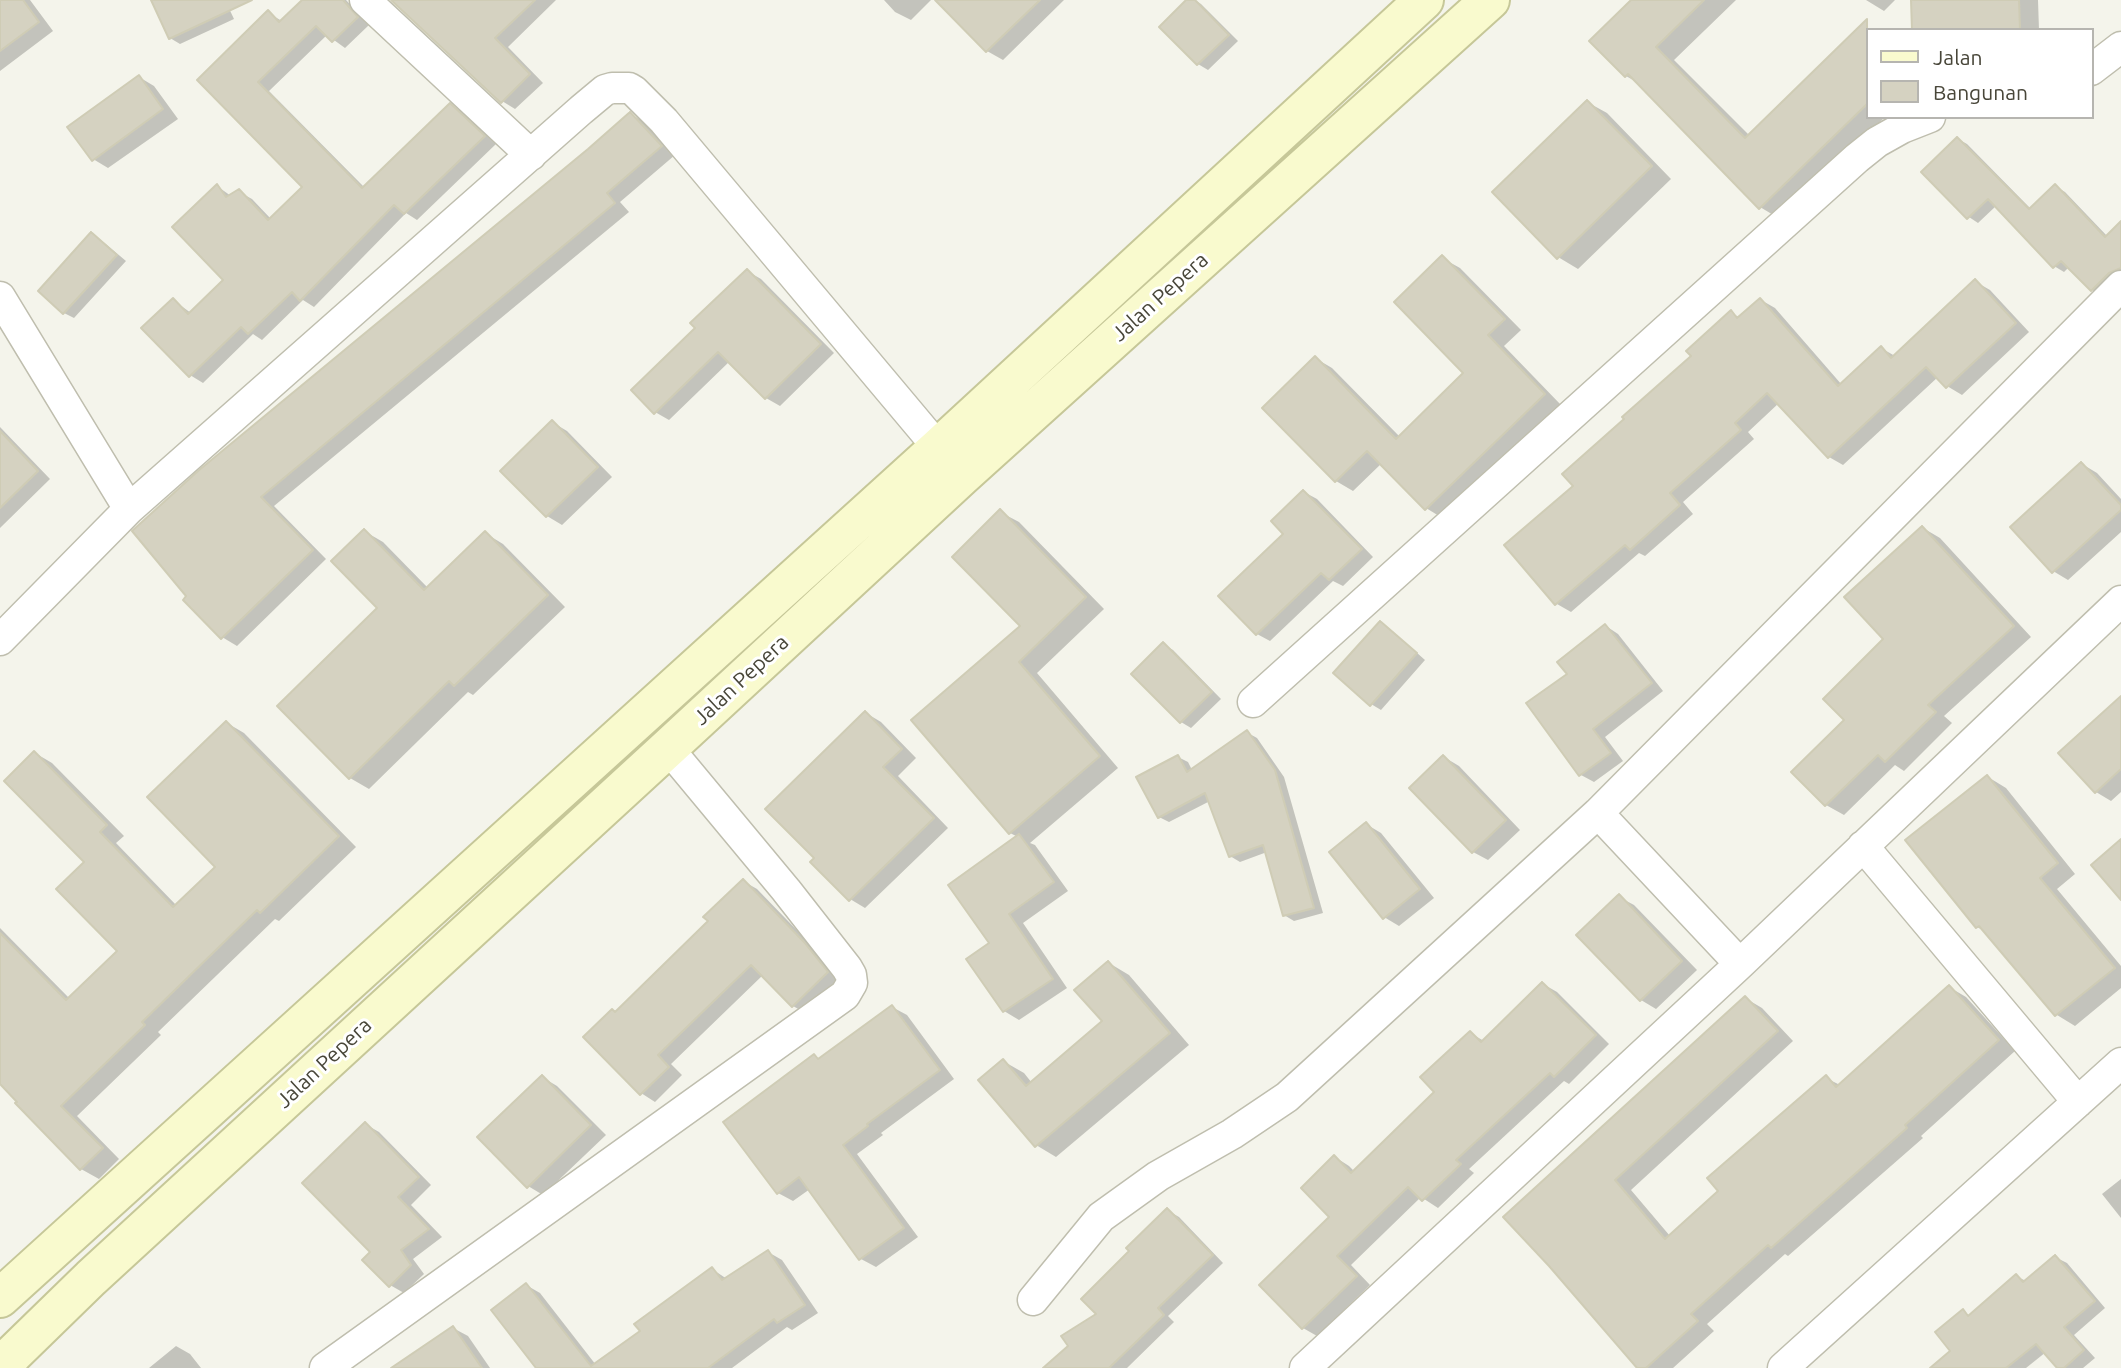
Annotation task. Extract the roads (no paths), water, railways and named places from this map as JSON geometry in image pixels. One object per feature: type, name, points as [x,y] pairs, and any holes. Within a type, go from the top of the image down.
[{"type":"main road","name":"Jalan Pepera","points":[[1,1368],[13,1353],[91,1278],[668,748],[950,461],[1424,0]]},
{"type":"main road","name":"Jalan Pepera","points":[[0,1298],[439,901],[1490,0]]},
{"type":"main road","points":[[439,901],[469,930]]},
{"type":"street","points":[[365,0],[531,155]]},
{"type":"street","points":[[2093,68],[2121,47]]},
{"type":"street","points":[[0,640],[129,509],[605,90],[629,88],[664,121],[950,461]]},
{"type":"street","points":[[1253,702],[1857,158],[1885,137],[1925,119]]},
{"type":"street","points":[[1033,1300],[1101,1217],[1158,1177],[1232,1134],[1287,1097],[1598,813],[2121,286]]},
{"type":"street","points":[[0,297],[129,509]]},
{"type":"street","points":[[1305,1368],[1740,964],[2121,601]]},
{"type":"street","points":[[325,1368],[845,995],[852,982],[847,968],[668,748]]},
{"type":"street","points":[[1598,813],[1740,964]]},
{"type":"street","points":[[1863,846],[2078,1102]]},
{"type":"street","points":[[1783,1368],[2121,1063]]}]
